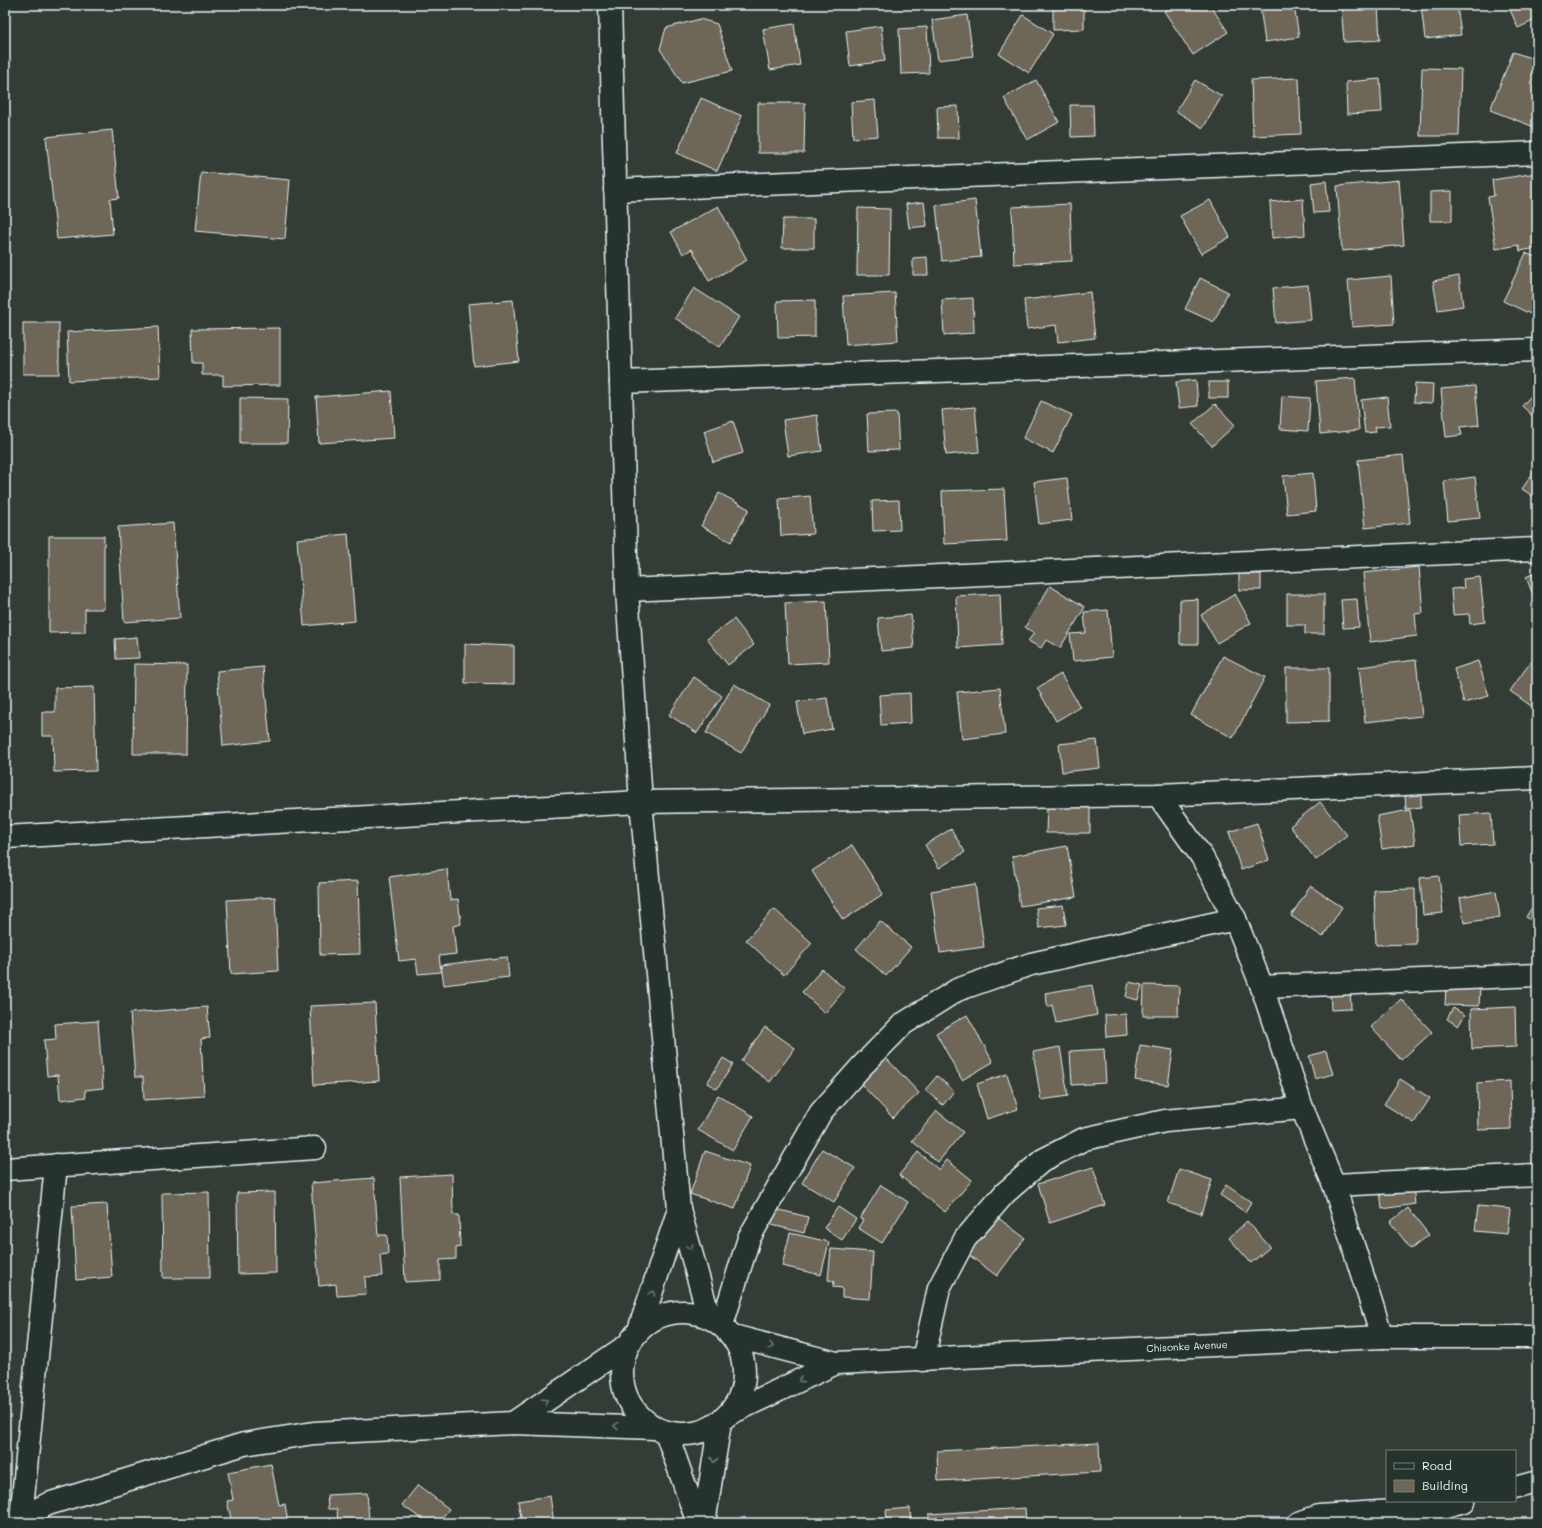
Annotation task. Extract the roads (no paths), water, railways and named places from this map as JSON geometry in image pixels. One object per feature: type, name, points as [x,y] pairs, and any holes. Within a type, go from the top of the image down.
[{"type":"street","points":[[610,5],[627,590],[641,802],[680,1209],[722,1326],[743,1355],[745,1376],[740,1396],[725,1418],[704,1523]]},
{"type":"street","points":[[615,190],[1537,153]]},
{"type":"street","points":[[621,382],[1537,350]]},
{"type":"street","points":[[627,590],[1537,549]]},
{"type":"street","points":[[5,837],[641,802],[1158,795],[1537,778]]},
{"type":"street","points":[[1158,795],[1202,857],[1235,919],[1262,987],[1302,1108],[1334,1185],[1382,1337]]},
{"type":"street","points":[[722,1326],[749,1238],[821,1112],[861,1067],[903,1024],[957,990],[1031,964],[1235,919]]},
{"type":"street","points":[[1262,987],[1537,975]]},
{"type":"street","points":[[922,1360],[939,1288],[965,1239],[1005,1193],[1043,1160],[1084,1139],[1165,1121],[1302,1108]]},
{"type":"street","points":[[5,1169],[315,1148]]},
{"type":"street","points":[[16,1520],[56,1165]]},
{"type":"street","points":[[1334,1185],[1537,1175]]},
{"type":"street","points":[[680,1209],[634,1337],[623,1359],[622,1375],[624,1391],[631,1406],[641,1418],[660,1430],[698,1523]]},
{"type":"street","points":[[512,1422],[634,1337],[651,1320],[665,1314],[680,1311],[695,1312],[722,1326],[836,1363]]},
{"type":"street","name":"Chisonke Avenue","points":[[836,1363],[1382,1337],[1537,1337]]},
{"type":"street","points":[[16,1520],[48,1504],[244,1444],[314,1434],[512,1422],[660,1430],[680,1434],[694,1433],[708,1429],[725,1418],[836,1363]]},
{"type":"street","points":[[1516,1488],[1537,1482]]},
{"type":"street","points":[[1299,1523],[1319,1516],[1438,1508],[1460,1502]]}]
